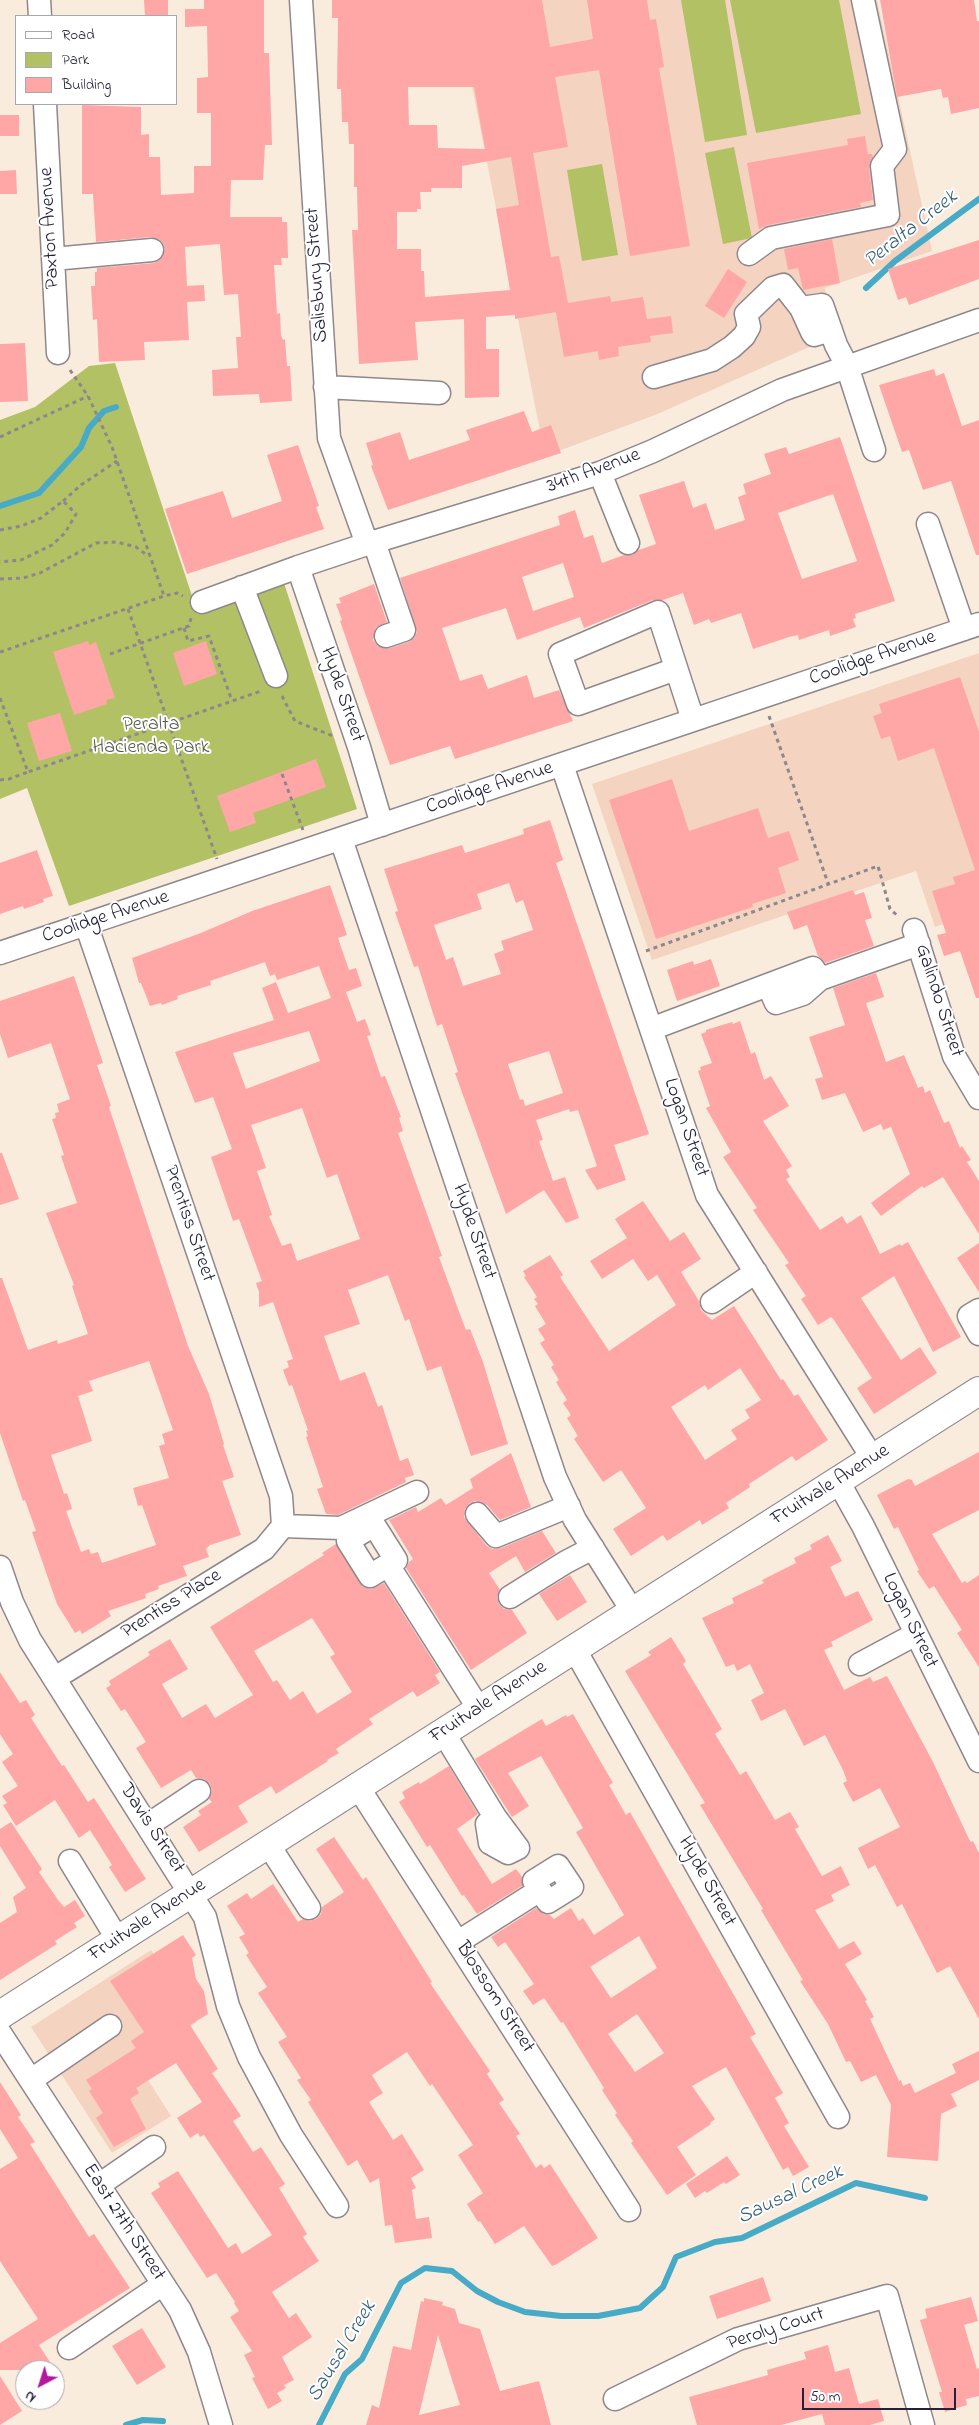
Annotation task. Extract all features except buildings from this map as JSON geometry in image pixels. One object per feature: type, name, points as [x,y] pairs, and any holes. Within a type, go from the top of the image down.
[{"type":"main road","name":"Fruitvale Avenue","points":[[0,2015],[979,1391]]},
{"type":"street","points":[[39,0],[40,15]]},
{"type":"street","name":"Salisbury Street","points":[[301,0],[329,438],[404,630],[386,636]]},
{"type":"street","points":[[749,254],[771,238],[888,215],[882,166],[895,149],[863,0]]},
{"type":"street","name":"Paxton Avenue","points":[[45,105],[58,353]]},
{"type":"street","points":[[53,259],[152,250]]},
{"type":"street","points":[[654,377],[712,360],[732,347],[744,336],[749,327],[746,314],[774,288],[783,285],[801,308],[822,305],[847,366],[874,450]]},
{"type":"street","name":"34th Avenue","points":[[195,604],[371,543],[600,473],[782,390],[979,320]]},
{"type":"street","points":[[325,387],[439,393]]},
{"type":"street","points":[[600,473],[628,543]]},
{"type":"street","points":[[928,524],[971,626]]},
{"type":"street","name":"Hyde Street","points":[[298,567],[359,747],[382,825]]},
{"type":"street","points":[[242,587],[275,686]]},
{"type":"street","points":[[676,669],[578,704],[560,654],[658,612],[694,720]]},
{"type":"street","name":"Coolidge Avenue","points":[[0,953],[971,626]]},
{"type":"street","name":"Logan Street","points":[[562,765],[708,1195],[873,1459]]},
{"type":"street","name":"Hyde Street","points":[[341,839],[552,1468],[568,1506],[633,1612]]},
{"type":"street","name":"Prentiss Street","points":[[86,924],[281,1496],[283,1526]]},
{"type":"street","points":[[651,1029],[768,985],[776,1003],[803,994],[820,979],[917,937]]},
{"type":"street","name":"Galindo Street","points":[[917,937],[954,1056],[979,1098]]},
{"type":"street","points":[[712,1302],[756,1272]]},
{"type":"street","points":[[979,1310],[968,1316],[979,1334]]},
{"type":"street","name":"Logan Street","points":[[838,1482],[979,1761]]},
{"type":"street","points":[[283,1526],[341,1528],[417,1492]]},
{"type":"street","points":[[477,1514],[496,1536],[568,1506]]},
{"type":"street","name":"Prentiss Place","points":[[55,1678],[264,1549],[283,1526]]},
{"type":"street","points":[[510,1597],[593,1548]]},
{"type":"street","points":[[388,1565],[479,1709]]},
{"type":"street","name":"Davis Street","points":[[0,1567],[12,1602],[30,1640],[192,1893],[205,1917],[228,2006],[249,2057],[291,2135],[337,2206]]},
{"type":"street","points":[[860,1664],[916,1634]]},
{"type":"street","name":"Hyde Street","points":[[574,1648],[838,2117]]},
{"type":"street","points":[[443,1732],[495,1817]]},
{"type":"street","name":"Blossom Street","points":[[358,1787],[629,2210]]},
{"type":"street","points":[[148,1824],[199,1791]]},
{"type":"street","points":[[268,1844],[309,1908]]},
{"type":"street","points":[[70,1862],[118,1940]]},
{"type":"street","points":[[458,1942],[540,1890]]},
{"type":"street","points":[[31,2080],[110,2026]]},
{"type":"street","name":"East 27th Street","points":[[0,2033],[180,2310],[199,2352],[221,2425]]},
{"type":"street","points":[[99,2185],[154,2147]]},
{"type":"street","points":[[69,2348],[163,2284]]},
{"type":"street","name":"Peroly Court","points":[[615,2400],[738,2339],[887,2296],[923,2425]]},
{"type":"path","points":[[58,353],[89,398],[112,447],[164,596]]},
{"type":"path","points":[[0,437],[89,398]]},
{"type":"path","points":[[0,530],[21,526],[41,518],[81,485],[117,461]]},
{"type":"path","points":[[0,562],[21,560],[52,545],[65,533],[76,514],[63,501]]},
{"type":"path","points":[[0,579],[23,578],[40,573],[96,543],[117,542],[136,547],[149,557]]},
{"type":"path","points":[[0,652],[164,596],[177,593],[195,604],[189,626],[110,654]]},
{"type":"path","points":[[128,609],[224,878]]},
{"type":"path","points":[[184,628],[188,641],[209,636],[232,701]]},
{"type":"path","points":[[0,780],[9,779],[275,686],[295,722],[359,747]]},
{"type":"path","points":[[762,696],[828,883]]},
{"type":"path","points":[[0,698],[28,772]]},
{"type":"path","points":[[282,774],[312,849]]},
{"type":"path","points":[[627,958],[878,866],[890,909],[917,937]]},
{"type":"shaded area","points":[[455,0],[877,0],[932,251],[825,288],[832,337],[655,415],[545,456]]},
{"type":"shaded area","points":[[979,653],[979,912],[935,927],[916,871],[652,960],[592,784]]},
{"type":"shaded area","points":[[151,1950],[197,2022],[136,2061],[171,2116],[112,2153],[31,2027]]},
{"type":"green space","points":[[681,0],[725,0],[747,135],[705,142]]},
{"type":"green space","points":[[730,0],[839,0],[861,114],[756,133]]},
{"type":"green space","points":[[734,147],[752,238],[723,244],[705,153]]},
{"type":"green space","points":[[602,164],[618,255],[582,261],[567,170]]},
{"type":"green space","name":"Peralta Hacienda Park","points":[[115,363],[198,614],[284,583],[357,809],[69,906],[27,788],[0,799],[0,420],[35,407],[89,366]]},
{"type":"waterway","name":"Peralta Creek","points":[[866,288],[895,261],[979,199]]},
{"type":"waterway","name":"Peralta Creek","points":[[0,506],[39,493],[81,447],[89,428],[104,411],[116,407]]},
{"type":"waterway","name":"Sausal Creek","points":[[319,2425],[345,2374],[362,2359],[401,2283],[425,2268],[452,2271],[477,2291],[498,2302],[525,2312],[561,2316],[598,2316],[640,2308],[663,2287],[676,2257],[715,2242],[742,2238],[856,2183],[925,2198]]},
{"type":"waterway","name":"Sausal Creek","points":[[126,2425],[143,2420],[163,2421]]}]
